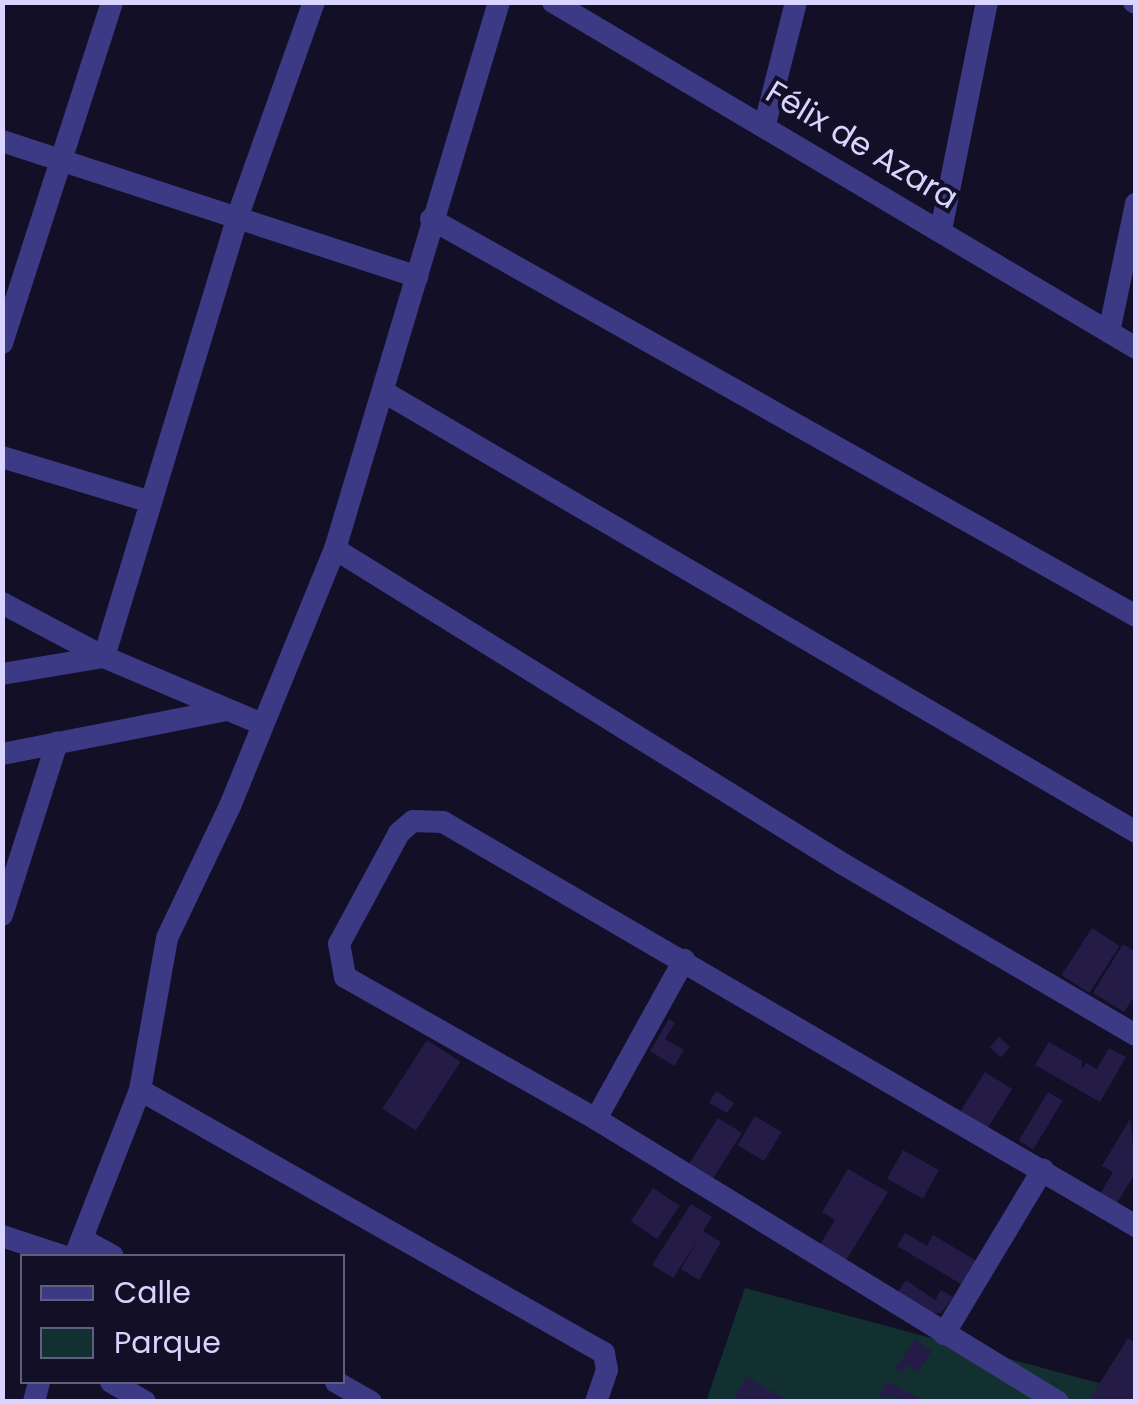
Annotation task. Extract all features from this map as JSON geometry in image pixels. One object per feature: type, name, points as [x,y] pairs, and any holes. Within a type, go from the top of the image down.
[{"type":"street","points":[[2,343],[112,2]]},
{"type":"street","points":[[104,656],[237,218],[314,2]]},
{"type":"street","points":[[104,1254],[79,1248],[140,1090],[167,938],[335,549],[499,2]]},
{"type":"street","name":"Félix de Azara","points":[[553,2],[765,124],[1136,348]]},
{"type":"street","points":[[765,124],[796,2]]},
{"type":"street","points":[[941,230],[987,2]]},
{"type":"street","points":[[2,141],[417,277]]},
{"type":"street","points":[[1110,332],[1136,204]]},
{"type":"street","points":[[432,219],[1136,616]]},
{"type":"street","points":[[384,392],[1136,832]]},
{"type":"street","points":[[2,457],[148,501]]},
{"type":"street","points":[[335,549],[844,864],[1136,1036]]},
{"type":"street","points":[[2,603],[104,656],[262,724]]},
{"type":"street","points":[[2,674],[104,656]]},
{"type":"street","points":[[2,754],[227,710]]},
{"type":"street","points":[[2,915],[57,743]]},
{"type":"street","points":[[1058,1402],[596,1119],[345,977],[339,944],[399,833],[414,821],[443,822],[1136,1226]]},
{"type":"street","points":[[596,1119],[684,960]]},
{"type":"street","points":[[140,1090],[604,1352],[607,1370],[596,1402]]},
{"type":"street","points":[[944,1334],[1043,1169]]},
{"type":"street","points":[[2,1236],[57,1254]]},
{"type":"street","points":[[114,1384],[145,1402]]},
{"type":"street","points":[[340,1384],[371,1402]]},
{"type":"green space","points":[[745,1288],[1136,1393],[1135,1402],[706,1402]]},
{"type":"building","points":[[1092,928],[1120,946],[1089,993],[1062,975]]},
{"type":"building","points":[[1123,944],[1136,952],[1136,994],[1124,1012],[1093,993]]},
{"type":"building","points":[[669,1019],[675,1023],[665,1039],[684,1050],[674,1066],[650,1051]]},
{"type":"building","points":[[999,1037],[1010,1047],[1001,1057],[990,1047]]},
{"type":"building","points":[[427,1040],[461,1062],[416,1131],[382,1109]]},
{"type":"building","points":[[1049,1042],[1082,1061],[1082,1069],[1086,1063],[1097,1069],[1109,1048],[1126,1057],[1100,1102],[1035,1065]]},
{"type":"building","points":[[985,1072],[1012,1089],[988,1128],[961,1111]]},
{"type":"building","points":[[716,1091],[734,1103],[727,1113],[709,1103]]},
{"type":"building","points":[[1048,1092],[1063,1101],[1033,1150],[1019,1141]]},
{"type":"building","points":[[755,1116],[782,1132],[764,1161],[737,1145]]},
{"type":"building","points":[[718,1118],[742,1133],[712,1181],[688,1166]]},
{"type":"building","points":[[1130,1119],[1136,1172],[1117,1203],[1100,1194],[1113,1172],[1102,1166]]},
{"type":"building","points":[[903,1150],[939,1170],[923,1199],[887,1179]]},
{"type":"building","points":[[848,1169],[888,1192],[845,1262],[819,1246],[835,1220],[822,1212]]},
{"type":"building","points":[[653,1188],[680,1206],[657,1239],[631,1221]]},
{"type":"building","points":[[691,1204],[712,1217],[703,1231],[721,1242],[699,1280],[681,1269],[699,1238],[673,1278],[652,1265]]},
{"type":"building","points":[[905,1233],[927,1246],[933,1235],[980,1263],[966,1287],[897,1246]]},
{"type":"building","points":[[906,1280],[935,1300],[941,1290],[953,1297],[941,1313],[932,1313],[898,1292]]},
{"type":"building","points":[[1128,1338],[1136,1343],[1136,1402],[1088,1402]]},
{"type":"building","points":[[915,1339],[932,1351],[918,1372],[907,1365],[902,1372],[896,1368]]},
{"type":"building","points":[[746,1377],[791,1402],[732,1402]]},
{"type":"building","points":[[887,1381],[925,1402],[879,1396]]}]
